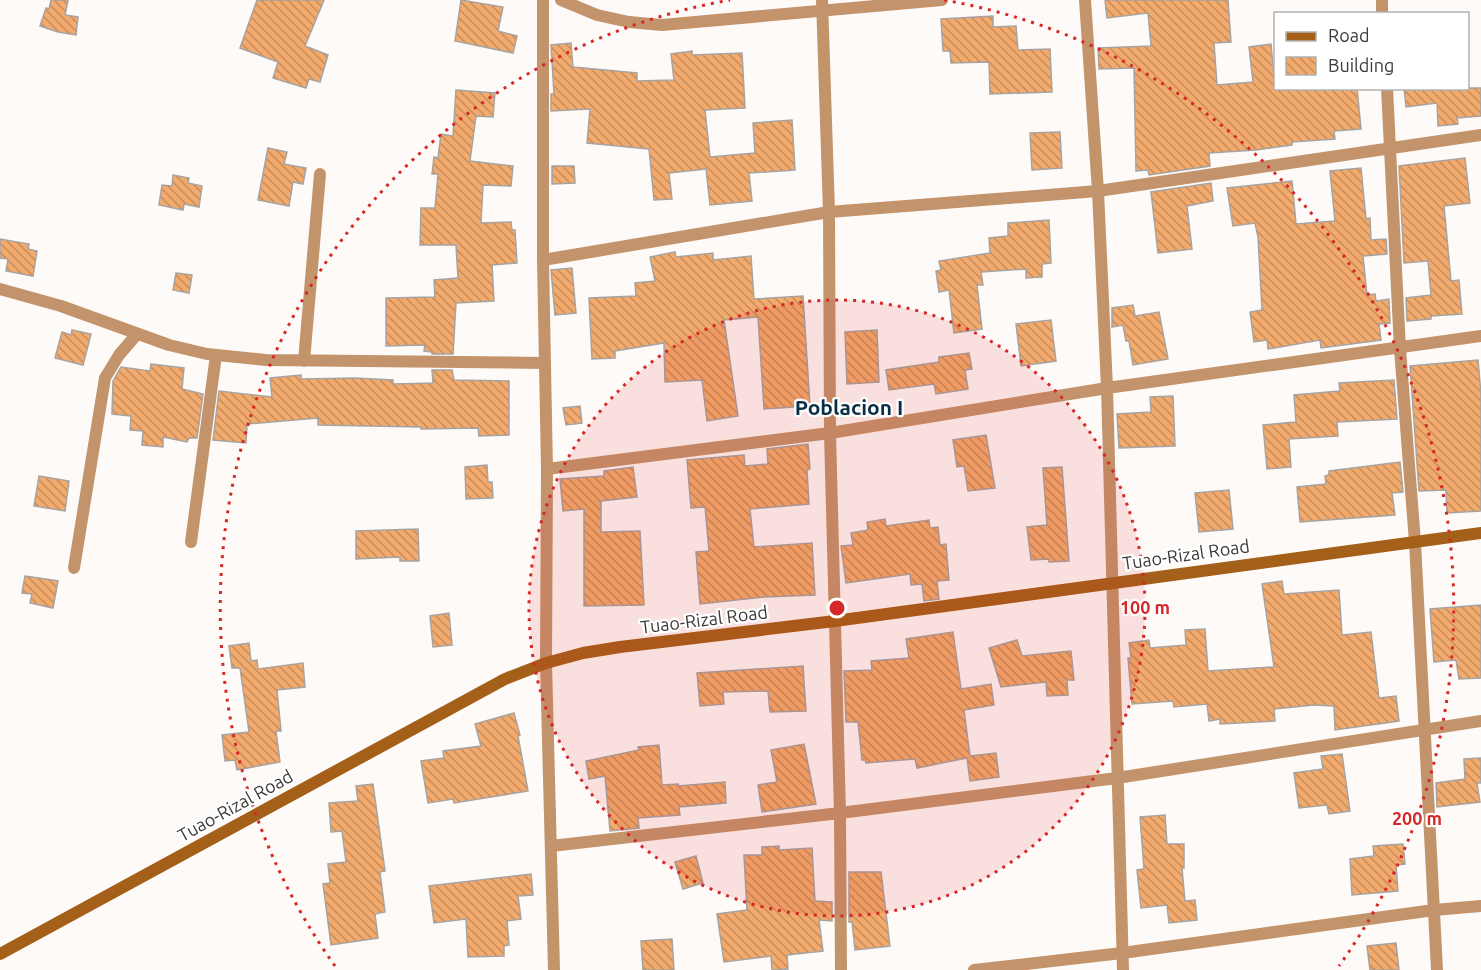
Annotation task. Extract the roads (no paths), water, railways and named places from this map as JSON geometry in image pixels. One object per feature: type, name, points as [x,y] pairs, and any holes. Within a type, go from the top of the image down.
[{"type":"main road","name":"Tuao-Rizal Road","points":[[0,954],[505,679],[546,663],[620,647],[835,621],[1481,533]]},
{"type":"street","points":[[543,0],[543,260],[547,469],[546,663],[554,970]]},
{"type":"street","points":[[561,0],[597,15],[628,22],[662,25],[823,5],[942,0]]},
{"type":"street","points":[[1085,0],[1098,191],[1107,388],[1123,970]]},
{"type":"street","points":[[823,5],[829,212],[830,433],[840,813],[841,970]]},
{"type":"street","points":[[1387,90],[1400,349],[1415,542],[1437,970]]},
{"type":"street","points":[[543,260],[829,212],[1098,191],[1481,135]]},
{"type":"street","points":[[304,361],[320,174]]},
{"type":"street","points":[[0,289],[61,306],[169,345],[216,355],[304,361],[545,363]]},
{"type":"street","points":[[74,568],[105,378],[119,354],[137,334]]},
{"type":"street","points":[[547,469],[830,433],[1107,388],[1481,336]]},
{"type":"street","points":[[191,542],[216,355]]},
{"type":"street","points":[[551,846],[1116,778],[1481,721]]},
{"type":"street","points":[[974,970],[1122,953],[1434,910],[1481,906]]},
{"type":"district","name":"Poblacion I","points":[[849,407]]}]
